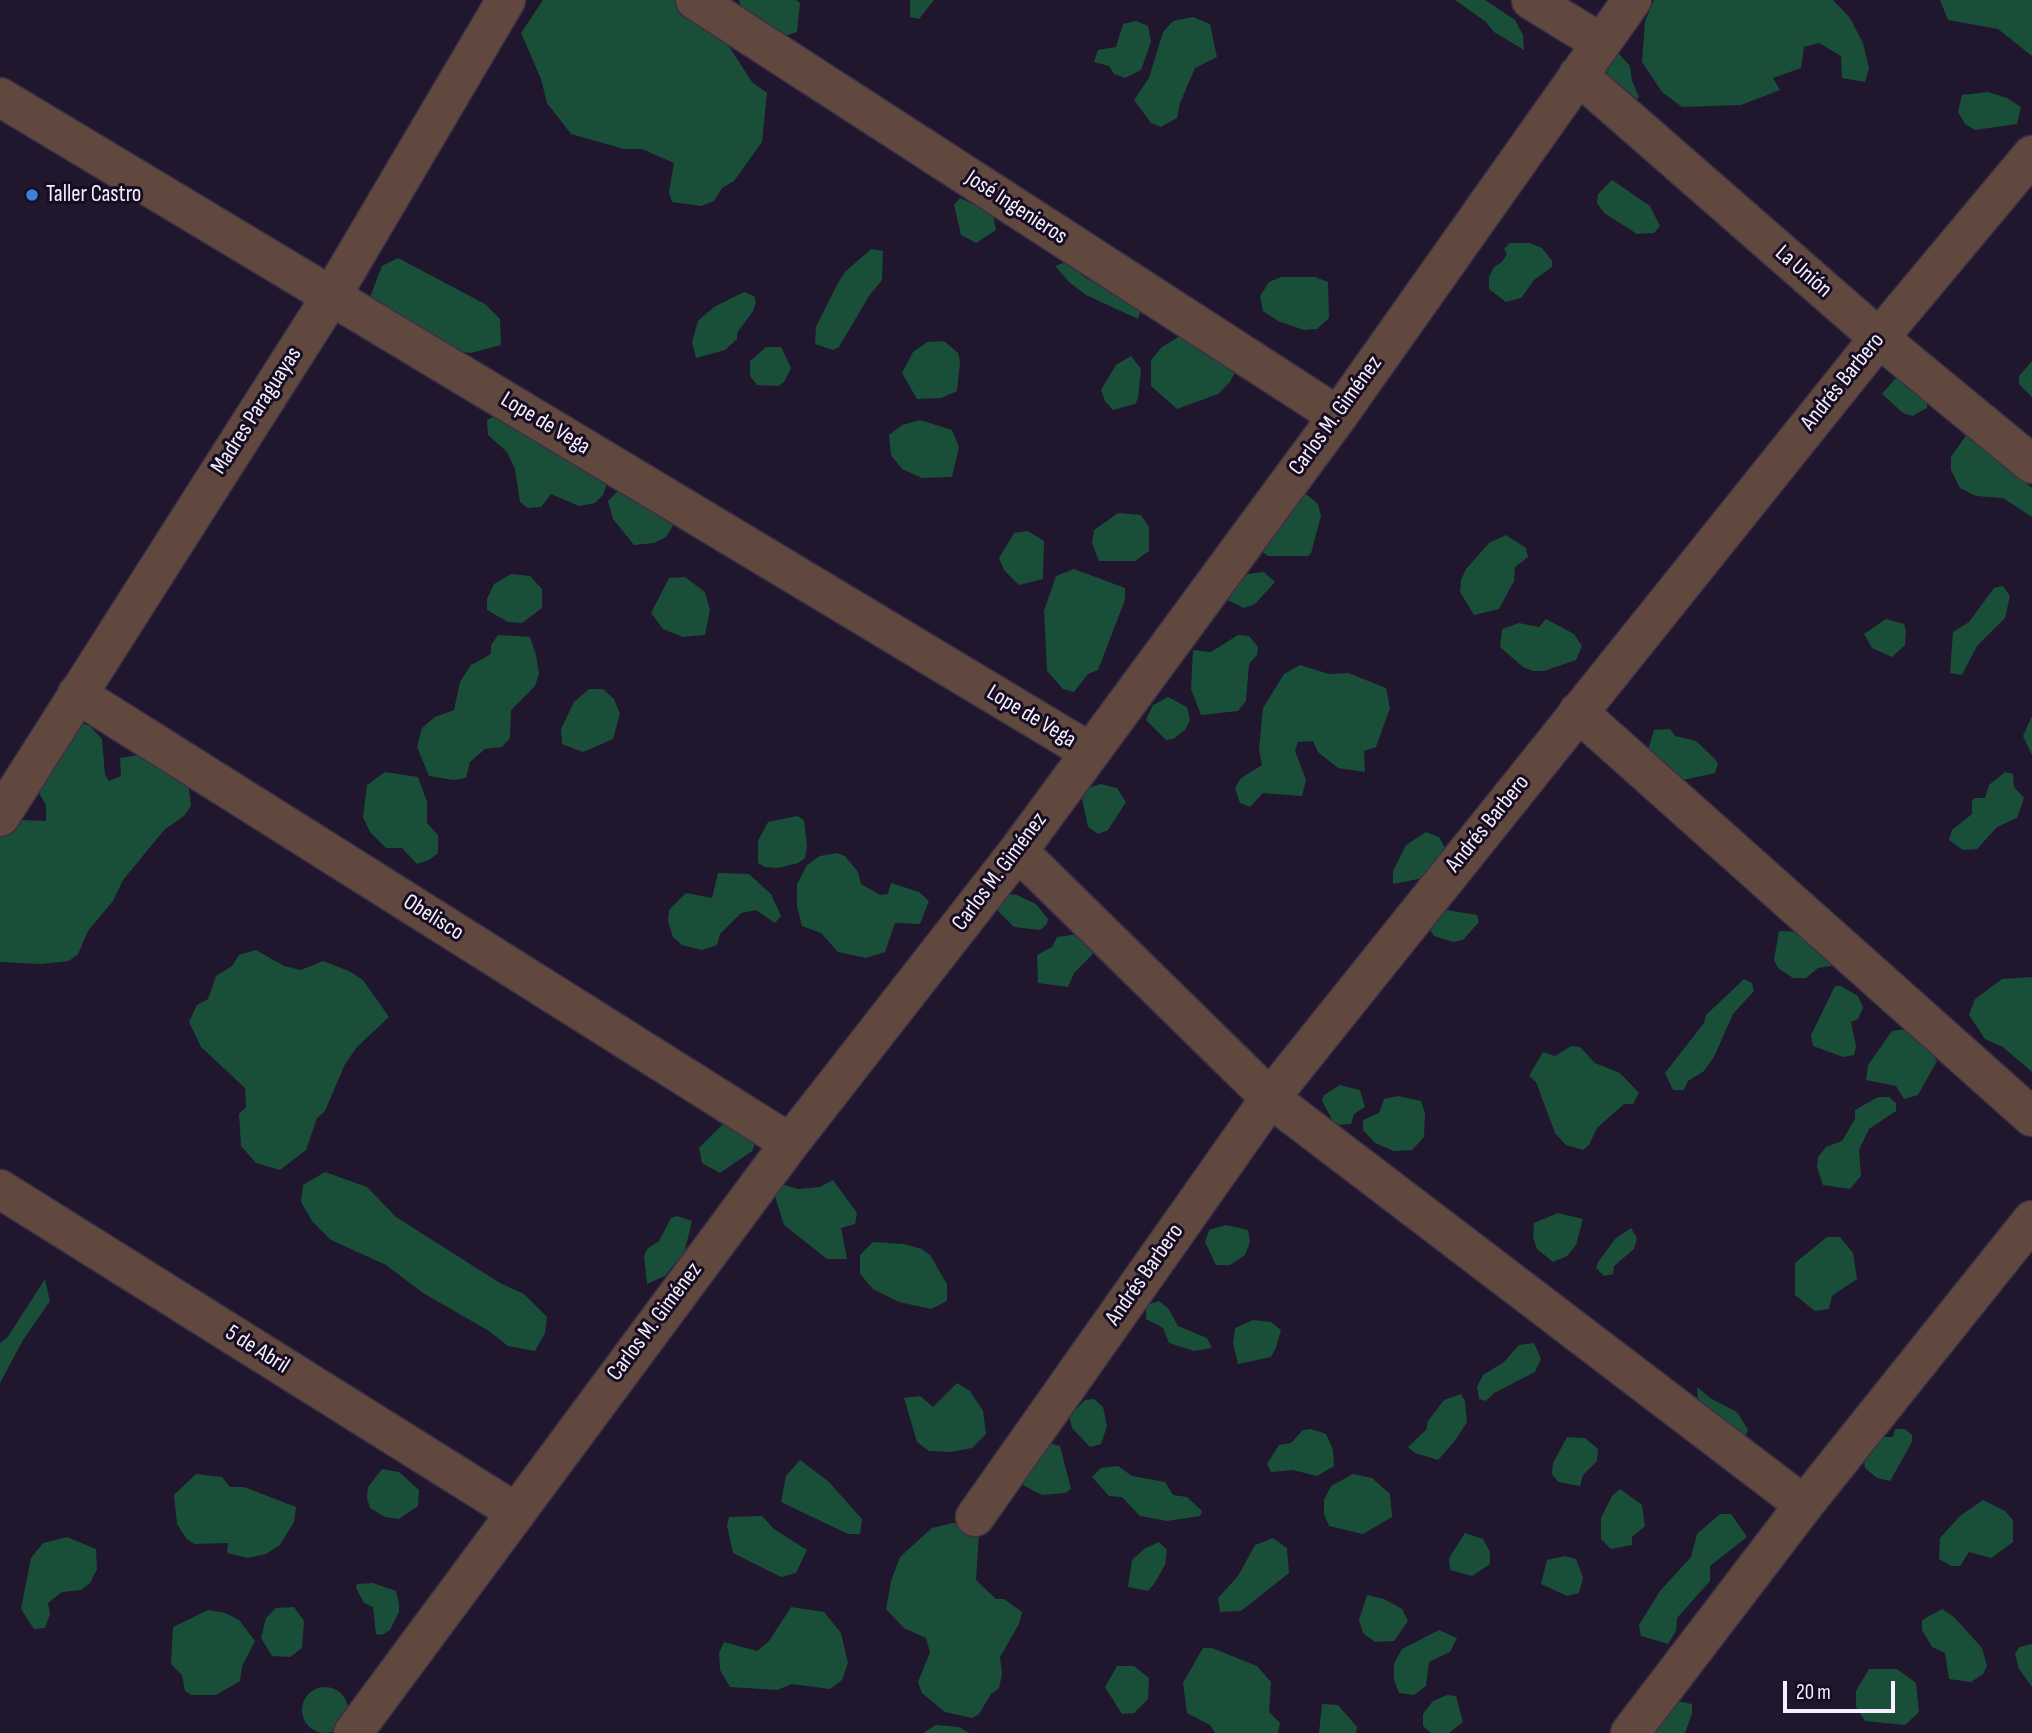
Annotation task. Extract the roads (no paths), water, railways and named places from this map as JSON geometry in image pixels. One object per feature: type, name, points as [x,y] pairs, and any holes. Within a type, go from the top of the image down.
[{"type":"street","name":"Madres Paraguayas","points":[[0,817],[332,295],[506,0]]},
{"type":"street","name":"José Ingenieros","points":[[695,0],[1338,416]]},
{"type":"street","points":[[1531,0],[1601,43]]},
{"type":"street","name":"Carlos M. Giménez","points":[[353,1733],[514,1511],[790,1143],[1018,851],[1338,416],[1632,0]]},
{"type":"street","name":"La Unión","points":[[1578,75],[1879,338],[2032,464]]},
{"type":"street","name":"Lope de Vega","points":[[0,97],[1090,752]]},
{"type":"street","name":"Andrés Barbero","points":[[975,1517],[1270,1098],[1879,338],[2032,155]]},
{"type":"street","name":"Obelisco","points":[[77,694],[790,1143]]},
{"type":"street","points":[[1578,712],[2032,1116]]},
{"type":"street","points":[[1018,851],[1270,1098],[1804,1505]]},
{"type":"street","name":"5 de Abril","points":[[0,1189],[514,1511]]},
{"type":"street","points":[[1630,1733],[1804,1505],[2032,1220]]},
{"type":"place","name":"Taller Castro","points":[[32,195]]}]
